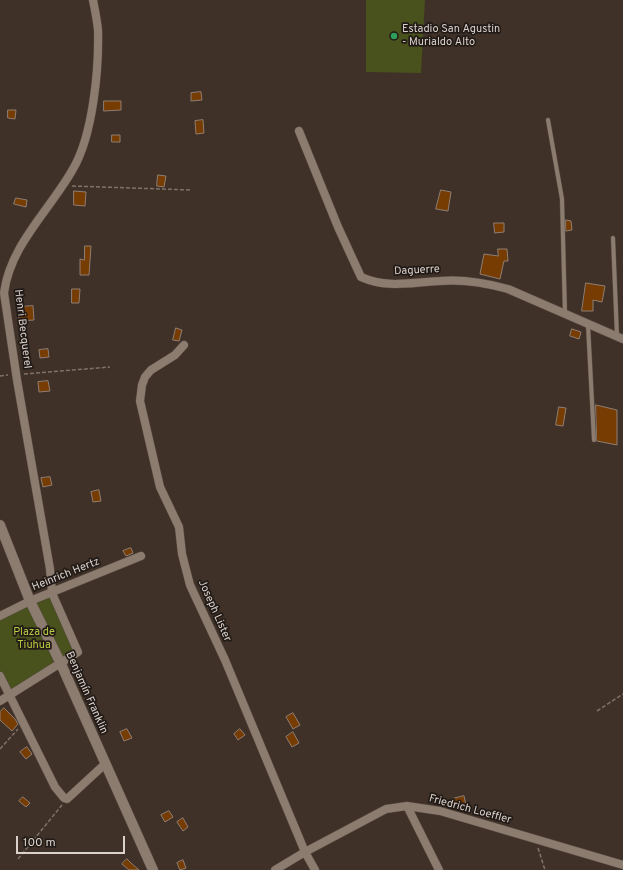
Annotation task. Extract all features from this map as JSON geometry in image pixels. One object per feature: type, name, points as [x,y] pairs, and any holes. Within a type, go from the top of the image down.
[{"type":"street","name":"Henri Becquerel","points":[[61,664],[78,652],[52,593],[50,569],[34,466],[4,293],[11,264],[41,216],[73,170],[84,146],[91,117],[98,29],[93,0]]},
{"type":"street","name":"Daguerre","points":[[299,131],[338,227],[361,277],[369,280],[407,285],[439,281],[466,280],[493,285],[508,289],[620,338]]},
{"type":"street","name":"Joseph Lister","points":[[184,345],[175,355],[151,370],[145,377],[142,386],[140,401],[160,487],[179,527],[182,554],[190,585],[225,660],[305,852],[315,870]]},
{"type":"street","name":"Benjamín Franklin","points":[[0,525],[30,601],[61,664],[153,870]]},
{"type":"street","name":"Heinrich Hertz","points":[[0,616],[30,601],[141,556]]},
{"type":"street","points":[[0,701],[61,664]]},
{"type":"street","points":[[0,676],[54,787],[64,798],[67,798],[105,764]]},
{"type":"street","name":"Friedrich Loeffler","points":[[275,870],[305,852],[386,809],[408,806],[440,812],[623,865]]},
{"type":"street","points":[[408,806],[439,870]]},
{"type":"lane","points":[[548,120],[562,199],[566,314]]},
{"type":"lane","points":[[613,238],[620,338]]},
{"type":"lane","points":[[588,324],[594,440]]},
{"type":"path","points":[[62,186],[191,190]]},
{"type":"path","points":[[0,376],[110,367]]},
{"type":"path","points":[[597,710],[623,694]]},
{"type":"path","points":[[0,749],[24,723]]},
{"type":"path","points":[[18,859],[67,798]]},
{"type":"path","points":[[536,840],[545,870]]},
{"type":"green space","name":"Estadio San Agustin - Murialdo Alto","points":[[366,0],[425,0],[421,73],[366,72]]},
{"type":"green space","name":"Plaza de Tiuhua","points":[[51,594],[77,651],[10,694],[0,673],[0,618]]},
{"type":"building","points":[[201,92],[202,100],[191,101],[191,93]]},
{"type":"building","points":[[104,101],[121,101],[121,110],[104,111]]},
{"type":"building","points":[[8,110],[16,110],[15,119],[8,118]]},
{"type":"building","points":[[203,120],[204,133],[196,134],[195,121]]},
{"type":"building","points":[[112,135],[120,135],[120,142],[112,142]]},
{"type":"building","points":[[158,175],[166,176],[164,187],[157,186]]},
{"type":"building","points":[[441,190],[451,192],[448,211],[436,209]]},
{"type":"building","points":[[74,191],[86,192],[85,206],[74,205]]},
{"type":"building","points":[[16,198],[27,200],[26,207],[14,204]]},
{"type":"building","points":[[566,220],[571,221],[572,230],[566,231]]},
{"type":"building","points":[[494,223],[504,223],[504,232],[495,233]]},
{"type":"building","points":[[85,246],[91,246],[89,275],[80,275],[80,259],[84,260]]},
{"type":"building","points":[[498,249],[507,249],[508,261],[504,261],[500,279],[480,274],[484,254],[498,256]]},
{"type":"building","points":[[586,283],[605,286],[602,302],[593,300],[593,311],[582,311]]},
{"type":"building","points":[[72,289],[80,289],[79,303],[72,303]]},
{"type":"building","points":[[33,306],[34,320],[19,321],[18,307]]},
{"type":"building","points":[[176,328],[182,330],[179,341],[173,340]]},
{"type":"building","points":[[572,329],[581,332],[579,339],[570,336]]},
{"type":"building","points":[[48,349],[49,357],[40,358],[39,350]]},
{"type":"building","points":[[48,381],[50,391],[39,392],[38,382]]},
{"type":"building","points":[[596,405],[617,410],[617,445],[597,441]]},
{"type":"building","points":[[559,407],[566,408],[563,426],[556,425]]},
{"type":"building","points":[[50,477],[52,485],[43,487],[41,478]]},
{"type":"building","points":[[99,490],[101,501],[93,502],[91,492]]},
{"type":"building","points":[[131,548],[133,553],[126,556],[123,551]]},
{"type":"building","points":[[4,708],[18,724],[12,731],[0,720],[0,712]]},
{"type":"building","points":[[293,713],[300,725],[293,729],[286,717]]},
{"type":"building","points":[[127,729],[132,738],[124,741],[120,732]]},
{"type":"building","points":[[240,729],[245,735],[238,740],[234,734]]},
{"type":"building","points":[[293,732],[299,743],[292,747],[286,737]]},
{"type":"building","points":[[27,747],[32,754],[26,759],[20,752]]},
{"type":"building","points":[[464,796],[466,805],[455,808],[452,799]]},
{"type":"building","points":[[23,797],[30,803],[26,807],[19,801]]},
{"type":"building","points":[[169,811],[173,817],[165,822],[161,815]]},
{"type":"building","points":[[183,818],[188,827],[183,831],[177,822]]},
{"type":"building","points":[[127,859],[139,870],[129,870],[122,864]]},
{"type":"building","points":[[183,860],[186,868],[180,870],[177,863]]},
{"type":"place","name":"Estadio San Agustin - Murialdo Alto","points":[[394,36]]}]
